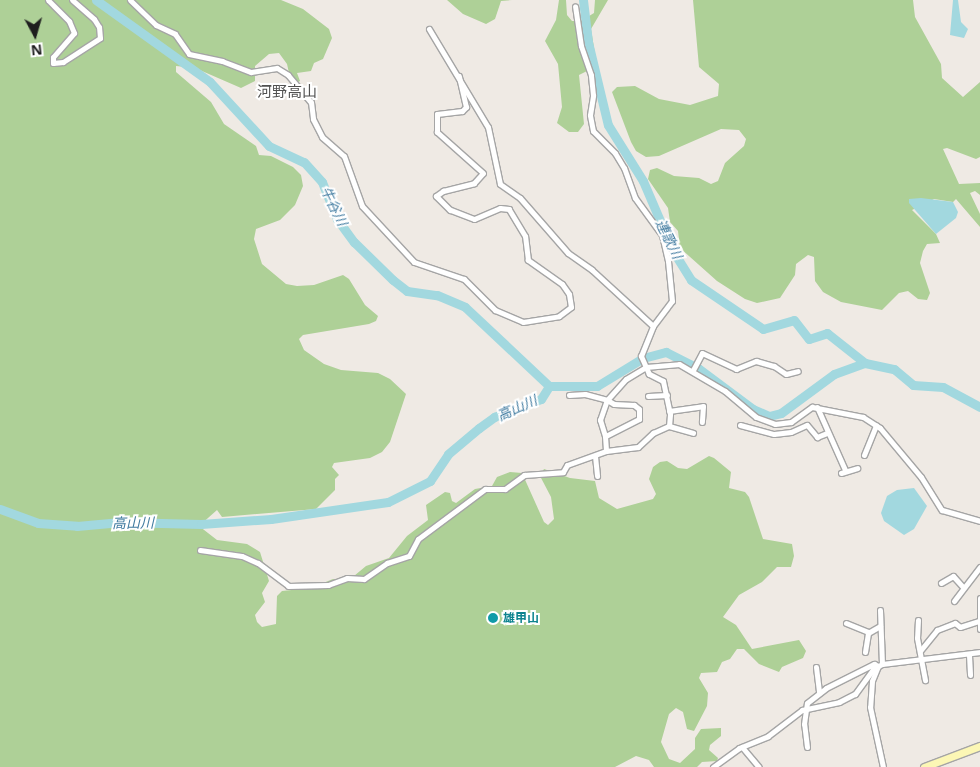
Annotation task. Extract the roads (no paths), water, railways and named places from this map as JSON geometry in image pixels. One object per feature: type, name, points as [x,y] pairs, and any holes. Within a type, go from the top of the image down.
[{"type":"main road","points":[[924,767],[980,746]]},
{"type":"street","points":[[48,0],[69,21],[74,33],[53,57],[54,63],[63,62],[100,38],[99,27],[94,19],[72,0]]},
{"type":"street","points":[[130,0],[156,25],[175,34],[189,54],[222,61],[251,72],[278,68],[288,75],[311,102],[313,119],[322,137],[344,156],[362,206],[414,262],[464,279],[495,310],[523,322],[559,316],[571,307],[569,294],[562,284],[528,260],[525,236],[509,209],[500,208],[474,219],[450,210],[436,196],[474,183],[483,173],[437,132],[436,114],[462,111],[466,107],[459,76]]},
{"type":"street","points":[[575,6],[580,46],[591,75],[593,95],[590,115],[593,131],[619,159],[635,198],[662,235],[672,300],[653,326],[641,356],[649,374],[663,381],[667,395],[669,426]]},
{"type":"street","points":[[429,29],[488,127],[500,184],[520,198],[568,253],[653,326]]},
{"type":"street","points":[[694,367],[704,353],[736,369],[756,360],[774,366],[786,374],[798,371]]},
{"type":"street","points":[[606,451],[601,415],[607,400],[626,379],[646,366],[679,364],[694,367],[764,420],[783,424],[817,407],[863,417],[876,425],[921,477],[942,510],[980,521]]},
{"type":"street","points":[[569,395],[585,394],[614,404],[634,405],[640,416],[605,436]]},
{"type":"street","points":[[648,396],[667,395]]},
{"type":"street","points":[[669,411],[703,406],[702,422]]},
{"type":"street","points":[[817,407],[843,472],[858,468]]},
{"type":"street","points":[[740,425],[774,434],[791,432],[807,425],[817,438],[827,434]]},
{"type":"street","points":[[864,454],[876,425]]},
{"type":"street","points":[[200,550],[242,556],[258,563],[288,586],[328,584],[347,578],[364,579],[387,562],[409,556],[418,540],[485,489],[505,489],[524,475],[563,472],[567,465],[606,451],[643,445],[653,433],[669,426],[693,433]]},
{"type":"street","points":[[595,456],[597,476]]},
{"type":"street","points":[[954,601],[980,567]]},
{"type":"street","points":[[941,583],[953,576],[963,587]]},
{"type":"street","points":[[980,598],[980,629]]},
{"type":"street","points":[[880,610],[880,665],[872,681],[870,707],[883,767]]},
{"type":"street","points":[[920,651],[937,630],[955,623],[960,627],[979,617]]},
{"type":"street","points":[[918,620],[920,651],[925,680]]},
{"type":"street","points":[[846,623],[868,632],[880,626]]},
{"type":"street","points":[[865,652],[868,632]]},
{"type":"street","points":[[807,747],[804,724],[807,703],[819,693],[870,664],[880,665],[969,655],[980,652]]},
{"type":"street","points":[[969,655],[970,675]]},
{"type":"street","points":[[714,767],[742,748],[768,736],[791,717],[806,709],[850,696],[860,690],[880,665]]},
{"type":"street","points":[[816,668],[819,693]]},
{"type":"street","points":[[742,748],[759,767]]},
{"type":"water","points":[[953,0],[958,0],[961,22],[968,29],[964,38],[950,35]]},
{"type":"water","points":[[921,198],[953,202],[958,212],[956,218],[936,234],[909,203],[909,199]]},
{"type":"water","points":[[914,488],[927,506],[914,529],[904,535],[884,521],[881,513],[887,496],[897,490]]},
{"type":"waterway","name":"牛谷川","points":[[96,0],[210,82],[269,146],[304,162],[322,182],[337,219],[354,242],[393,280],[407,291],[437,295],[465,307],[549,386]]},
{"type":"waterway","name":"連歌川","points":[[583,0],[588,42],[608,125],[643,181],[673,251],[691,280],[763,329],[794,320],[809,339],[827,333],[865,363]]},
{"type":"waterway","name":"高山川","points":[[0,509],[38,523],[77,526],[121,522],[201,524],[271,519],[388,502],[430,481],[448,454],[479,428],[494,417],[541,399],[549,386],[597,386],[643,358],[666,352],[698,368],[753,409],[769,416],[781,413],[834,374],[865,363],[894,369],[913,385],[943,387],[980,407]]},
{"type":"place","name":"雄甲山","points":[[493,618]]},
{"type":"district","name":"河野高山","points":[[287,92]]}]
